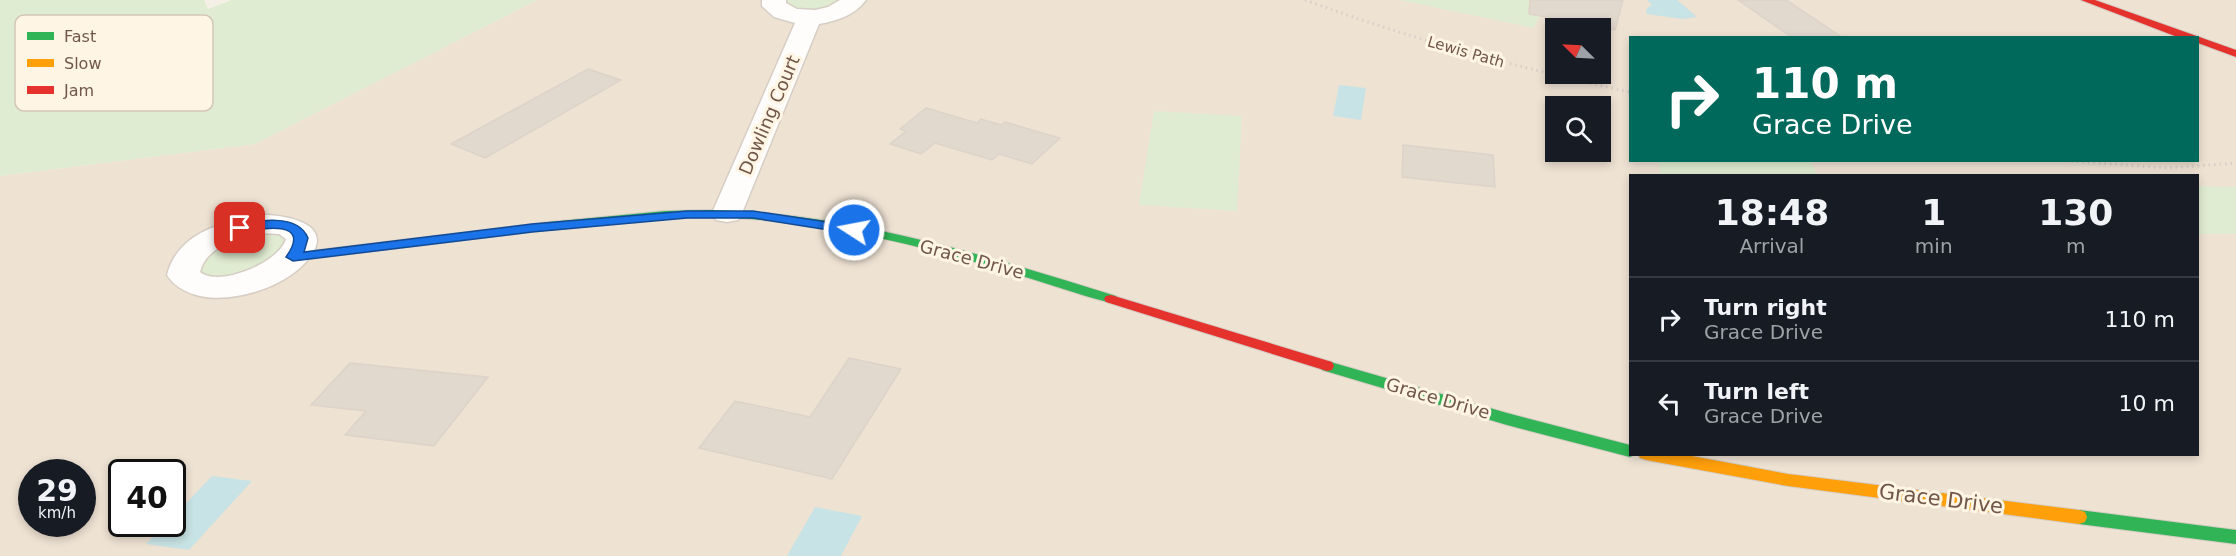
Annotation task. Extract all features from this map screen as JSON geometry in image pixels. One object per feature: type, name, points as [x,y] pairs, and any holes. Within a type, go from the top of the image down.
[{"type":"street","points":[[774,0],[774,6],[779,11],[810,17],[837,12],[854,0]]},
{"type":"street","points":[[2086,0],[2185,36]]},
{"type":"street","name":"Dowling Court","points":[[727,213],[810,17]]},
{"type":"street","points":[[2199,40],[2236,54]]},
{"type":"street","name":"Grace Drive","points":[[293,257],[532,228],[727,213],[834,226],[911,242],[1059,283],[1559,434],[1629,451]]},
{"type":"street","name":"Grace Drive","points":[[1657,456],[1788,480],[2236,537]]},
{"type":"path","name":"Lewis Path","points":[[1305,0],[1366,24],[1542,73],[1629,92]]},
{"type":"path","points":[[2083,162],[2166,168],[2236,163]]},
{"type":"shaded area","points":[[537,0],[2236,0],[2236,556],[0,556],[0,176],[255,144]]},
{"type":"green space","points":[[0,0],[204,0],[208,9],[232,0],[537,0],[255,144],[0,176]]},
{"type":"green space","points":[[783,0],[847,0],[824,12],[792,11]]},
{"type":"green space","points":[[1399,0],[1547,0],[1534,28]]},
{"type":"green space","points":[[1154,111],[1242,116],[1237,211],[1139,205]]},
{"type":"green space","points":[[1658,162],[1811,162],[1817,174],[1661,174]]},
{"type":"green space","points":[[2199,186],[2236,187],[2236,234],[2199,234]]},
{"type":"green space","points":[[261,230],[282,234],[286,239],[280,254],[242,275],[214,278],[197,271],[208,249]]},
{"type":"water","points":[[1647,0],[1677,0],[1697,17],[1682,19],[1646,14],[1647,8],[1652,5]]},
{"type":"water","points":[[1339,85],[1366,88],[1361,120],[1333,116]]},
{"type":"water","points":[[212,476],[252,481],[189,550],[146,544],[153,537],[186,537],[186,503]]},
{"type":"water","points":[[815,507],[862,516],[841,556],[787,556]]},
{"type":"building","points":[[1530,0],[1623,0],[1615,30],[1611,29],[1611,18],[1550,18],[1529,14]]},
{"type":"building","points":[[1738,0],[1786,0],[1840,36],[1790,36]]},
{"type":"building","points":[[588,69],[621,80],[485,158],[451,144]]},
{"type":"building","points":[[926,108],[977,123],[981,119],[1001,125],[1005,122],[1060,138],[1032,164],[999,154],[992,160],[935,143],[921,154],[890,144],[906,131],[900,129]]},
{"type":"building","points":[[1403,145],[1493,155],[1495,187],[1402,177]]},
{"type":"building","points":[[849,358],[901,369],[832,479],[699,448],[735,401],[810,417]]},
{"type":"building","points":[[350,363],[488,377],[434,446],[345,435],[366,411],[311,405]]},
{"type":"traffic: fast","points":[[549,226],[712,213],[831,224],[926,244],[1111,299]]},
{"type":"traffic: fast","points":[[1327,366],[1507,419],[1629,451]]},
{"type":"traffic: fast","points":[[2079,517],[2236,537]]},
{"type":"traffic: slow","points":[[293,257],[549,226]]},
{"type":"traffic: slow","points":[[1657,456],[1788,480],[2079,517]]},
{"type":"traffic: jam","points":[[2086,0],[2185,36]]},
{"type":"traffic: jam","points":[[2199,40],[2236,54]]},
{"type":"traffic: jam","points":[[1111,299],[1327,366]]},
{"type":"route","points":[[240,228],[259,224],[290,226],[299,231],[302,238],[300,247],[293,257],[532,228],[727,213],[854,230]]}]
